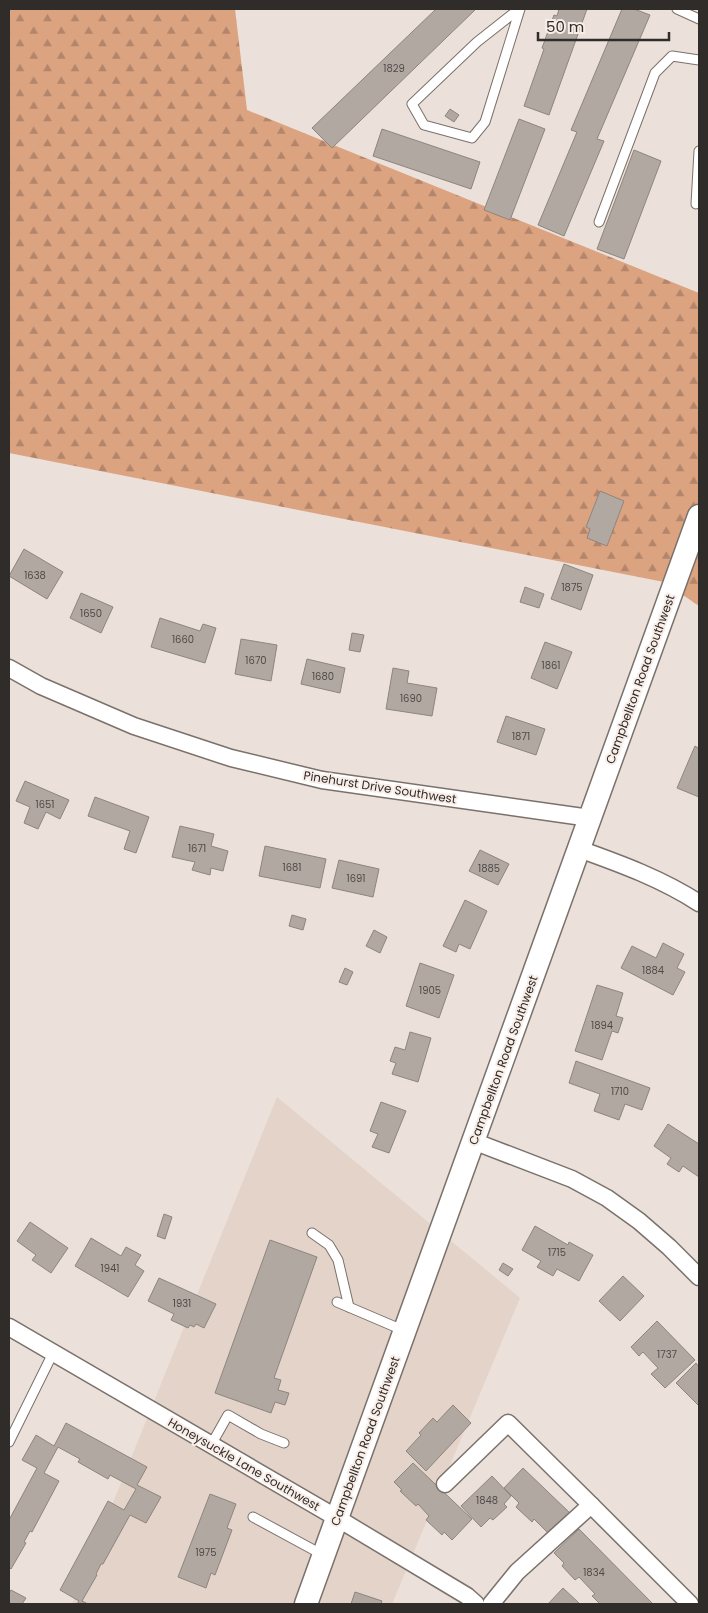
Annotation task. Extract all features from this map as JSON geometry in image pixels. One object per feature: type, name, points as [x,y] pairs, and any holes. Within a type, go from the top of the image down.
[{"type":"main road","name":"Campbellton Road Southwest","points":[[306,1604],[699,516]]},
{"type":"street","name":"Pinehurst Drive Southwest","points":[[9,668],[41,686],[134,726],[231,758],[322,780],[590,818]]},
{"type":"street","points":[[579,849],[632,868],[682,892],[699,903]]},
{"type":"street","points":[[473,1141],[572,1179],[607,1198],[639,1221],[699,1277]]},
{"type":"street","name":"Honeysuckle Lane Southwest","points":[[9,1327],[337,1518],[467,1596],[476,1604]]},
{"type":"street","points":[[444,1484],[508,1423],[690,1604]]},
{"type":"street","points":[[491,1604],[517,1572],[591,1505]]},
{"type":"lane","points":[[520,9],[485,122],[472,138],[424,125],[412,104],[478,42],[520,9]]},
{"type":"lane","points":[[677,9],[699,19]]},
{"type":"lane","points":[[600,222],[655,73],[672,56],[699,60]]},
{"type":"lane","points":[[696,204],[699,150]]},
{"type":"lane","points":[[312,1233],[329,1245],[338,1260],[349,1307]]},
{"type":"lane","points":[[337,1302],[405,1331]]},
{"type":"lane","points":[[9,1442],[53,1353]]},
{"type":"lane","points":[[211,1445],[228,1414],[261,1434],[284,1443]]},
{"type":"lane","points":[[253,1517],[324,1555]]},
{"type":"shaded area","points":[[277,1097],[520,1298],[392,1604],[72,1604]]},
{"type":"green space","points":[[9,9],[235,9],[247,110],[699,293],[699,606],[664,582],[9,453]]},
{"type":"building","points":[[436,9],[476,9],[332,148],[312,128]]},
{"type":"building","points":[[559,9],[587,9],[549,115],[524,106],[544,49],[542,48],[554,15],[557,16]]},
{"type":"building","points":[[622,9],[634,9],[650,15],[597,139],[604,141],[564,236],[538,225],[577,132],[571,130]]},
{"type":"building","points":[[450,109],[459,115],[454,122],[445,116]]},
{"type":"building","points":[[519,119],[545,129],[510,220],[484,210]]},
{"type":"building","points":[[382,129],[480,162],[471,189],[373,156]]},
{"type":"building","points":[[634,150],[661,161],[624,259],[597,249]]},
{"type":"building","points":[[600,491],[624,501],[607,546],[587,538],[590,529],[586,527]]},
{"type":"building","points":[[24,549],[63,572],[47,599],[9,576]]},
{"type":"building","points":[[564,564],[593,575],[581,610],[551,599]]},
{"type":"building","points":[[525,587],[544,594],[539,608],[520,602]]},
{"type":"building","points":[[81,593],[113,607],[101,633],[70,618]]},
{"type":"building","points":[[160,618],[200,631],[203,624],[216,628],[205,663],[151,647]]},
{"type":"building","points":[[352,633],[364,635],[360,652],[349,650]]},
{"type":"building","points":[[241,639],[277,645],[271,681],[235,674]]},
{"type":"building","points":[[545,642],[572,652],[557,689],[531,678]]},
{"type":"building","points":[[307,659],[345,668],[340,693],[301,684]]},
{"type":"building","points":[[393,668],[409,671],[407,683],[437,688],[432,716],[386,709]]},
{"type":"building","points":[[506,716],[545,729],[536,755],[497,742]]},
{"type":"building","points":[[699,745],[699,797],[677,788],[695,746],[698,748]]},
{"type":"building","points":[[25,781],[69,800],[60,819],[46,812],[38,829],[24,823],[30,807],[16,801]]},
{"type":"building","points":[[95,797],[149,817],[136,853],[124,849],[130,831],[88,816]]},
{"type":"building","points":[[180,826],[214,834],[211,846],[228,851],[223,871],[211,868],[210,875],[192,870],[195,862],[172,857]]},
{"type":"building","points":[[265,846],[326,859],[320,888],[259,876]]},
{"type":"building","points":[[480,850],[509,864],[498,885],[469,871]]},
{"type":"building","points":[[339,860],[379,869],[373,897],[332,888]]},
{"type":"building","points":[[465,900],[487,911],[470,949],[459,944],[456,952],[443,946]]},
{"type":"building","points":[[292,915],[306,919],[303,930],[289,926]]},
{"type":"building","points":[[374,930],[387,937],[380,953],[366,946]]},
{"type":"building","points":[[663,943],[684,954],[677,968],[685,972],[673,995],[621,968],[632,946],[656,958]]},
{"type":"building","points":[[420,963],[454,975],[439,1018],[406,1006]]},
{"type":"building","points":[[345,968],[353,972],[347,985],[339,982]]},
{"type":"building","points":[[597,985],[623,993],[616,1016],[623,1018],[618,1033],[612,1031],[602,1060],[575,1051]]},
{"type":"building","points":[[410,1032],[431,1038],[418,1082],[392,1074],[396,1063],[390,1061],[395,1047],[405,1050]]},
{"type":"building","points":[[576,1061],[650,1088],[642,1110],[625,1104],[619,1120],[594,1111],[600,1094],[569,1083]]},
{"type":"building","points":[[381,1102],[406,1111],[389,1153],[372,1147],[378,1134],[370,1131]]},
{"type":"building","points":[[668,1124],[699,1144],[699,1177],[683,1166],[679,1172],[667,1164],[671,1158],[654,1146]]},
{"type":"building","points":[[164,1214],[172,1217],[165,1239],[157,1236]]},
{"type":"building","points":[[30,1222],[68,1248],[51,1273],[32,1260],[36,1255],[17,1241]]},
{"type":"building","points":[[535,1226],[568,1245],[569,1242],[593,1255],[579,1281],[557,1269],[553,1276],[537,1267],[541,1261],[522,1250]]},
{"type":"building","points":[[91,1238],[121,1256],[126,1247],[141,1255],[135,1265],[144,1271],[128,1297],[75,1266]]},
{"type":"building","points":[[270,1240],[317,1257],[274,1378],[281,1380],[278,1390],[289,1393],[285,1405],[275,1402],[271,1413],[215,1393]]},
{"type":"building","points":[[503,1263],[513,1269],[508,1276],[499,1270]]},
{"type":"building","points":[[623,1276],[644,1296],[620,1321],[599,1301]]},
{"type":"building","points":[[159,1278],[216,1304],[204,1328],[196,1324],[194,1327],[190,1325],[188,1328],[171,1320],[174,1314],[148,1301]]},
{"type":"building","points":[[657,1321],[695,1360],[665,1388],[651,1374],[658,1368],[643,1352],[639,1356],[631,1347]]},
{"type":"building","points":[[696,1363],[699,1367],[699,1406],[676,1383]]},
{"type":"building","points":[[453,1405],[471,1423],[426,1471],[406,1451],[433,1418],[437,1422]]},
{"type":"building","points":[[66,1423],[147,1467],[137,1485],[161,1497],[146,1523],[130,1515],[82,1601],[88,1604],[77,1604],[79,1601],[60,1590],[108,1501],[124,1510],[136,1489],[110,1475],[108,1479],[78,1462],[80,1459],[58,1447],[44,1473],[59,1481],[32,1532],[30,1531],[24,1542],[26,1543],[11,1569],[9,1567],[9,1520],[37,1468],[22,1460],[36,1435],[54,1446]]},
{"type":"building","points":[[413,1463],[472,1519],[452,1540],[444,1532],[442,1535],[426,1520],[429,1516],[418,1504],[416,1506],[400,1491],[402,1490],[394,1482]]},
{"type":"building","points":[[523,1468],[571,1514],[550,1535],[534,1519],[532,1522],[516,1507],[519,1503],[504,1488]]},
{"type":"building","points":[[492,1476],[511,1496],[504,1504],[507,1507],[493,1520],[490,1518],[481,1527],[461,1506]]},
{"type":"building","points":[[210,1494],[236,1504],[227,1528],[232,1530],[215,1575],[211,1573],[206,1588],[178,1577]]},
{"type":"building","points":[[579,1529],[653,1604],[600,1604],[592,1596],[595,1594],[579,1577],[575,1580],[562,1566],[564,1563],[554,1553]]},
{"type":"building","points":[[563,1588],[580,1604],[548,1604]]},
{"type":"building","points":[[11,1590],[26,1598],[22,1604],[9,1604],[9,1593]]},
{"type":"building","points":[[355,1592],[382,1601],[381,1604],[351,1604]]}]
